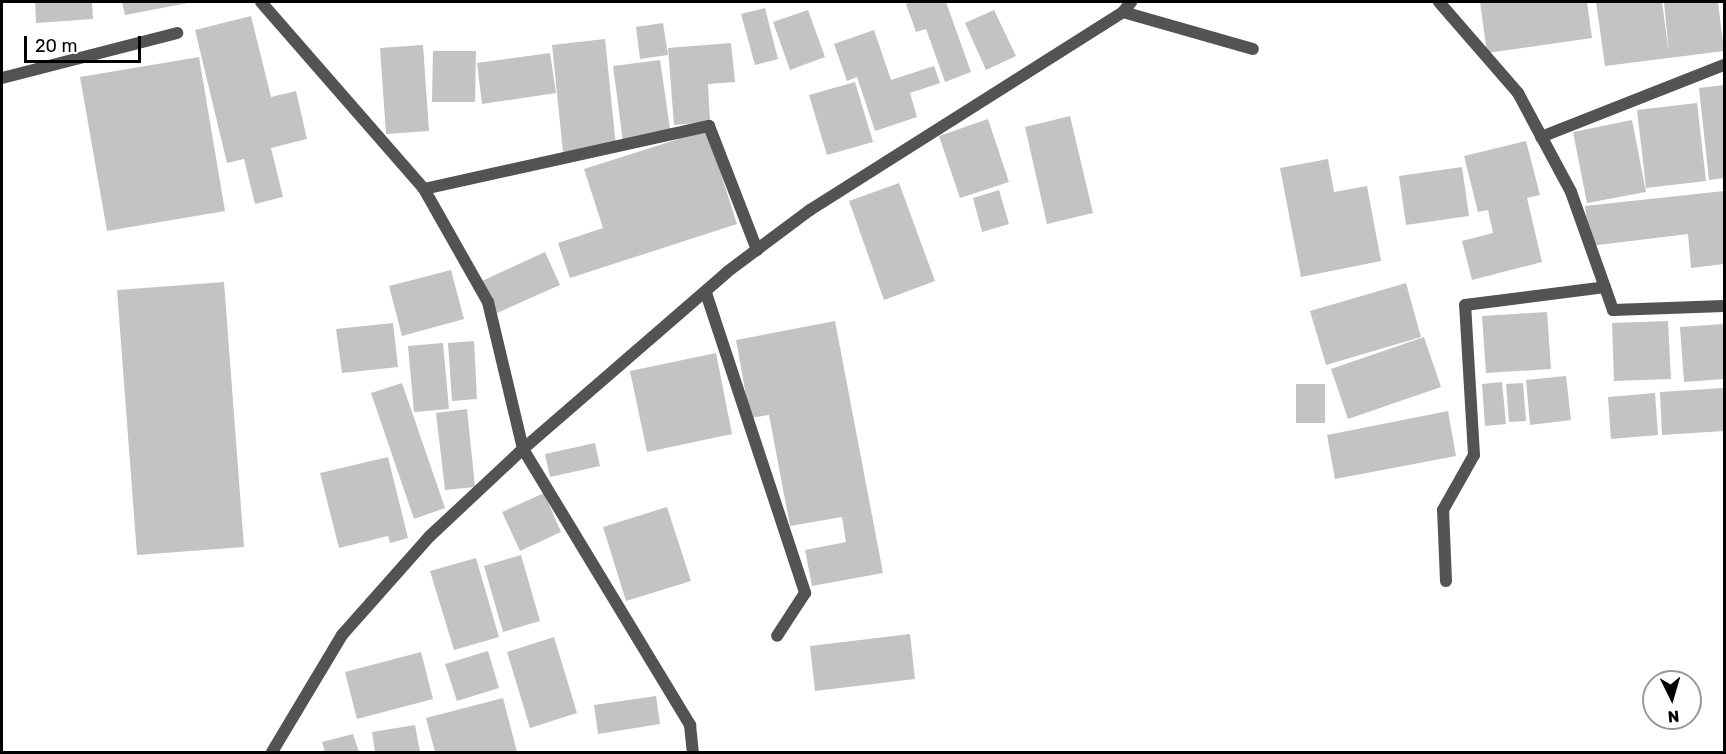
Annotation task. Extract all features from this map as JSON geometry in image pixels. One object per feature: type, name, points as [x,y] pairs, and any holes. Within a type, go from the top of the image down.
[{"type":"street","points":[[261,2],[423,189],[488,302],[523,449],[690,725],[693,753]]},
{"type":"street","points":[[272,753],[342,635],[430,536],[523,449],[757,250],[840,191],[1123,12],[1131,2]]},
{"type":"street","points":[[1439,2],[1518,93],[1570,192],[1613,310],[1725,306]]},
{"type":"street","points":[[1123,12],[1253,49]]},
{"type":"street","points":[[2,78],[177,33]]},
{"type":"street","points":[[1541,137],[1725,65]]},
{"type":"street","points":[[423,189],[709,126],[757,250]]},
{"type":"street","points":[[1446,581],[1443,510],[1474,455],[1465,305],[1605,287]]},
{"type":"street","points":[[706,293],[805,593],[777,636]]},
{"type":"building","points":[[35,2],[92,2],[93,19],[36,23]]},
{"type":"building","points":[[122,2],[188,2],[188,3],[125,15]]},
{"type":"building","points":[[946,2],[971,72],[945,82],[926,29],[916,32],[906,4]]},
{"type":"building","points":[[1480,2],[1587,2],[1592,38],[1487,53]]},
{"type":"building","points":[[1596,2],[1662,2],[1669,54],[1664,2],[1718,2],[1724,51],[1605,66]]},
{"type":"building","points":[[765,8],[778,59],[755,65],[741,14]]},
{"type":"building","points":[[808,10],[825,57],[790,70],[773,22]]},
{"type":"building","points":[[994,10],[1016,56],[986,70],[965,23]]},
{"type":"building","points":[[251,16],[271,97],[296,91],[307,139],[271,148],[283,197],[255,204],[244,159],[227,163],[195,30]]},
{"type":"building","points":[[663,23],[668,55],[640,59],[636,27]]},
{"type":"building","points":[[874,30],[891,80],[934,66],[940,83],[910,93],[917,117],[875,131],[857,77],[847,81],[834,44]]},
{"type":"building","points":[[605,39],[616,146],[563,152],[552,45]]},
{"type":"building","points":[[731,43],[735,82],[708,84],[710,122],[674,125],[668,48]]},
{"type":"building","points":[[423,45],[429,131],[386,134],[380,48]]},
{"type":"building","points":[[433,51],[476,51],[475,102],[432,102]]},
{"type":"building","points":[[550,53],[556,93],[482,104],[477,63]]},
{"type":"building","points":[[199,57],[225,211],[107,231],[80,77]]},
{"type":"building","points":[[660,60],[671,135],[623,142],[613,66]]},
{"type":"building","points":[[855,82],[873,142],[827,155],[809,95]]},
{"type":"building","points":[[1724,85],[1724,178],[1709,180],[1699,88]]},
{"type":"building","points":[[1697,103],[1706,181],[1646,188],[1637,110]]},
{"type":"building","points":[[1070,116],[1093,213],[1047,224],[1025,127]]},
{"type":"building","points":[[988,119],[1009,182],[960,198],[939,136]]},
{"type":"building","points":[[1632,120],[1646,192],[1587,203],[1573,132]]},
{"type":"building","points":[[707,130],[737,224],[570,278],[558,243],[603,228],[584,169]]},
{"type":"building","points":[[1526,141],[1540,195],[1527,198],[1542,262],[1472,280],[1462,241],[1493,233],[1488,210],[1478,212],[1464,156]]},
{"type":"building","points":[[1328,159],[1334,192],[1367,186],[1381,261],[1301,277],[1280,168]]},
{"type":"building","points":[[1462,167],[1469,216],[1406,225],[1399,176]]},
{"type":"building","points":[[899,183],[935,281],[884,300],[849,201]]},
{"type":"building","points":[[999,190],[1009,224],[982,232],[973,198]]},
{"type":"building","points":[[1724,191],[1724,264],[1691,268],[1688,234],[1590,246],[1585,206]]},
{"type":"building","points":[[545,252],[560,285],[497,313],[482,281]]},
{"type":"building","points":[[451,270],[464,319],[402,336],[389,286]]},
{"type":"building","points":[[224,282],[244,547],[137,555],[117,290]]},
{"type":"building","points":[[1406,283],[1421,337],[1326,365],[1310,311]]},
{"type":"building","points":[[1547,312],[1551,369],[1486,373],[1482,316]]},
{"type":"building","points":[[835,321],[883,573],[812,586],[805,550],[846,542],[842,517],[790,526],[769,415],[750,418],[736,340]]},
{"type":"building","points":[[1668,321],[1671,379],[1614,381],[1612,323]]},
{"type":"building","points":[[393,323],[398,367],[342,373],[336,329]]},
{"type":"building","points":[[1724,324],[1724,379],[1684,382],[1680,327]]},
{"type":"building","points":[[1424,337],[1441,387],[1348,419],[1331,369]]},
{"type":"building","points":[[474,341],[477,399],[452,401],[448,343]]},
{"type":"building","points":[[443,343],[449,409],[414,412],[408,346]]},
{"type":"building","points":[[716,353],[732,434],[647,452],[630,371]]},
{"type":"building","points":[[1566,376],[1571,420],[1530,425],[1526,380]]},
{"type":"building","points":[[1502,382],[1506,424],[1485,426],[1482,384]]},
{"type":"building","points":[[402,383],[445,508],[414,519],[371,393]]},
{"type":"building","points":[[1523,383],[1526,421],[1509,422],[1506,384]]},
{"type":"building","points":[[1296,384],[1325,384],[1325,423],[1296,423]]},
{"type":"building","points":[[1724,388],[1724,431],[1662,435],[1660,392]]},
{"type":"building","points":[[1655,393],[1658,435],[1611,439],[1608,397]]},
{"type":"building","points":[[467,409],[475,487],[445,490],[436,413]]},
{"type":"building","points":[[1448,411],[1456,456],[1335,479],[1327,435]]},
{"type":"building","points":[[595,443],[600,466],[550,477],[545,454]]},
{"type":"building","points":[[388,457],[408,538],[390,543],[388,536],[339,548],[320,473]]},
{"type":"building","points":[[544,493],[561,532],[520,551],[502,512]]},
{"type":"building","points":[[667,507],[691,581],[626,601],[603,527]]},
{"type":"building","points":[[521,555],[540,621],[503,632],[484,566]]},
{"type":"building","points":[[476,558],[499,637],[454,650],[430,571]]},
{"type":"building","points":[[910,634],[915,679],[815,691],[810,646]]},
{"type":"building","points":[[554,637],[577,713],[530,728],[507,652]]},
{"type":"building","points":[[488,651],[499,688],[457,701],[445,664]]},
{"type":"building","points":[[421,652],[433,699],[357,719],[345,672]]},
{"type":"building","points":[[656,696],[660,724],[598,734],[594,705]]},
{"type":"building","points":[[503,698],[517,752],[435,752],[426,718]]},
{"type":"building","points":[[415,725],[420,752],[375,752],[372,732]]},
{"type":"building","points":[[353,734],[359,752],[325,752],[322,742]]}]
